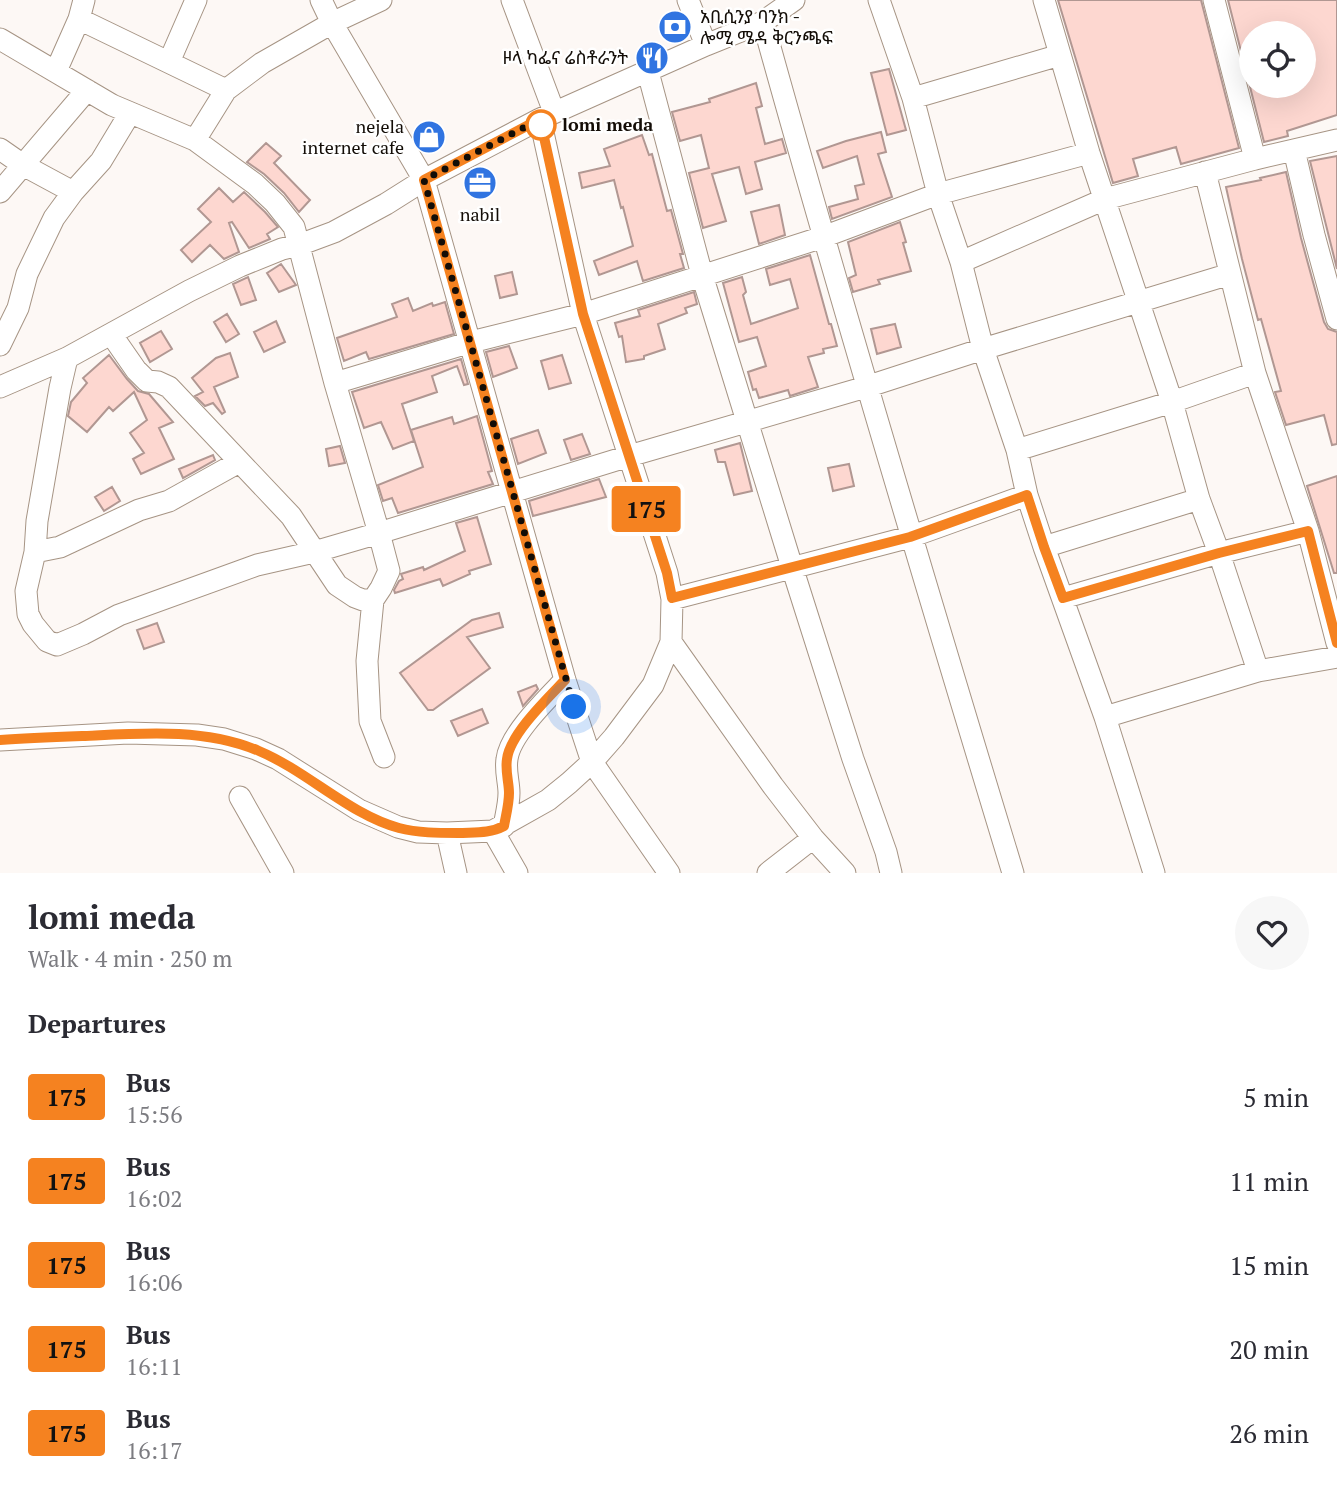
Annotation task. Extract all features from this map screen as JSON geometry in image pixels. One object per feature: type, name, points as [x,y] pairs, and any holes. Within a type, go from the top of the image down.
[{"type":"street","points":[[169,62],[196,0]]},
{"type":"street","points":[[321,0],[424,180],[565,680],[592,762],[669,873]]},
{"type":"street","points":[[195,139],[226,90],[261,63],[332,23],[381,0]]},
{"type":"street","points":[[0,740],[128,733],[197,735],[224,739],[278,759],[359,810],[398,827],[418,832],[447,833],[499,829],[548,800],[592,762],[653,685],[671,642],[672,598],[667,573],[583,314],[547,116],[512,0]]},
{"type":"street","points":[[688,0],[706,45]]},
{"type":"street","points":[[0,387],[67,358],[210,281],[282,249],[334,232],[424,180],[547,116],[764,22],[794,0]]},
{"type":"street","points":[[880,0],[913,98],[938,194],[961,262],[982,349],[1017,450],[1027,495],[1105,717],[1154,873]]},
{"type":"street","points":[[1044,0],[1089,153],[1172,402],[1199,499],[1258,671]]},
{"type":"street","points":[[1214,0],[1255,159]]},
{"type":"street","points":[[56,71],[81,10],[169,62],[226,90]]},
{"type":"street","points":[[764,22],[822,237],[1013,873]]},
{"type":"street","points":[[0,39],[113,105],[195,139],[255,184],[294,227],[389,571],[373,600],[368,661],[370,720],[384,757]]},
{"type":"street","points":[[913,98],[1060,55]]},
{"type":"street","points":[[648,72],[702,275],[891,873]]},
{"type":"street","points":[[0,192],[88,90]]},
{"type":"street","points":[[0,345],[18,308],[27,274],[54,218],[101,161],[130,113]]},
{"type":"street","points":[[961,262],[1105,200],[1255,159],[1337,140]]},
{"type":"street","points":[[0,149],[23,165],[73,192]]},
{"type":"street","points":[[1294,150],[1337,319]]},
{"type":"street","points":[[335,383],[471,342],[583,314],[822,237],[938,194],[1089,153]]},
{"type":"street","points":[[1205,172],[1255,373],[1308,531],[1337,643]]},
{"type":"street","points":[[67,358],[37,521],[35,552],[26,591],[28,614],[40,634],[57,645],[119,615],[257,565],[379,533],[748,420],[866,387],[1230,274]]},
{"type":"street","points":[[111,334],[136,370],[147,381],[169,387],[291,516],[337,585],[355,597],[373,600]]},
{"type":"street","points":[[1017,450],[1255,373]]},
{"type":"street","points":[[35,552],[60,547],[139,510],[169,501],[239,462]]},
{"type":"street","points":[[672,598],[910,537],[1027,495]]},
{"type":"street","points":[[1044,547],[1199,499]]},
{"type":"street","points":[[1063,598],[1219,553],[1308,531]]},
{"type":"street","points":[[671,642],[773,786],[813,838],[845,873]]},
{"type":"street","points":[[1105,717],[1258,671],[1337,657]]},
{"type":"street","points":[[517,873],[499,829],[509,796],[507,758],[518,733],[565,680]]},
{"type":"street","points":[[240,797],[283,873]]},
{"type":"street","points":[[447,833],[456,873]]},
{"type":"street","points":[[768,873],[813,838]]},
{"type":"building","points":[[1058,0],[1201,0],[1239,148],[1181,164],[1176,147],[1133,159],[1138,176],[1113,183]]},
{"type":"building","points":[[1228,0],[1337,0],[1337,115],[1287,131],[1288,136],[1264,142],[1253,98],[1316,98],[1316,21],[1239,21],[1239,43]]},
{"type":"building","points":[[889,69],[906,130],[887,135],[871,73]]},
{"type":"building","points":[[756,83],[762,106],[756,108],[765,144],[782,139],[786,153],[755,162],[762,189],[746,194],[739,167],[712,174],[726,221],[703,228],[689,173],[709,168],[701,135],[680,141],[672,112],[710,102],[709,99]]},
{"type":"building","points":[[881,132],[886,152],[878,154],[892,197],[832,219],[829,207],[858,199],[855,186],[864,184],[857,156],[823,168],[817,151]]},
{"type":"building","points":[[642,135],[649,155],[652,154],[667,211],[671,210],[684,268],[643,281],[637,261],[599,275],[594,261],[633,246],[614,180],[582,188],[579,173],[610,166],[604,149]]},
{"type":"building","points":[[266,143],[281,156],[274,163],[310,200],[299,212],[284,193],[247,162]]},
{"type":"building","points":[[1337,156],[1337,269],[1310,161]]},
{"type":"building","points":[[1286,172],[1324,322],[1328,329],[1337,332],[1337,444],[1332,445],[1324,415],[1286,425],[1275,392],[1281,391],[1261,319],[1258,320],[1226,187]]},
{"type":"building","points":[[219,188],[233,202],[244,192],[278,227],[267,234],[270,239],[249,248],[232,222],[229,223],[239,252],[224,259],[210,245],[192,262],[181,250],[211,222],[198,209]]},
{"type":"building","points":[[779,205],[785,235],[759,244],[751,212]]},
{"type":"building","points":[[900,222],[911,271],[878,280],[880,284],[853,292],[849,278],[856,275],[848,242]]},
{"type":"building","points":[[810,255],[837,346],[823,349],[824,353],[808,357],[818,387],[790,396],[788,390],[759,398],[756,389],[753,390],[748,372],[766,366],[757,337],[739,342],[723,283],[742,277],[746,292],[743,295],[751,324],[798,308],[790,279],[770,285],[766,269]]},
{"type":"building","points":[[281,264],[296,285],[279,292],[267,273]]},
{"type":"building","points":[[512,272],[517,294],[500,298],[495,276]]},
{"type":"building","points":[[248,277],[256,300],[241,305],[233,284]]},
{"type":"building","points":[[694,292],[697,304],[685,308],[687,313],[658,324],[665,349],[644,356],[644,359],[626,362],[622,336],[619,337],[615,323],[640,316],[638,310]]},
{"type":"building","points":[[408,298],[413,311],[432,303],[433,306],[445,302],[454,334],[369,359],[366,352],[344,361],[337,338],[397,317],[392,304]]},
{"type":"building","points":[[227,314],[239,334],[226,342],[214,322]]},
{"type":"building","points":[[276,321],[285,342],[264,352],[254,332]]},
{"type":"building","points":[[895,324],[901,347],[877,354],[871,329]]},
{"type":"building","points":[[161,331],[172,349],[150,362],[140,343]]},
{"type":"building","points":[[509,346],[517,368],[493,377],[486,352]]},
{"type":"building","points":[[230,353],[238,377],[214,387],[225,412],[222,414],[213,403],[205,406],[195,396],[203,392],[192,378],[216,358]]},
{"type":"building","points":[[109,355],[138,391],[149,394],[173,422],[159,428],[174,459],[141,474],[133,459],[144,453],[130,433],[147,420],[134,392],[113,411],[109,407],[87,432],[68,416],[71,402],[87,383],[83,378]]},
{"type":"building","points":[[562,355],[571,383],[549,389],[541,361]]},
{"type":"building","points":[[461,359],[468,384],[464,385],[457,366],[432,376],[437,392],[402,404],[414,441],[393,449],[381,422],[364,428],[352,392]]},
{"type":"building","points":[[477,416],[492,471],[488,472],[493,484],[398,513],[392,498],[383,501],[378,485],[423,467],[411,430],[452,417],[454,424]]},
{"type":"building","points":[[538,430],[546,453],[518,464],[511,439]]},
{"type":"building","points":[[582,434],[590,454],[571,460],[564,440]]},
{"type":"building","points":[[740,443],[752,491],[734,495],[725,462],[718,462],[715,450]]},
{"type":"building","points":[[340,446],[345,463],[329,466],[326,449]]},
{"type":"building","points":[[213,455],[215,460],[183,478],[179,469]]},
{"type":"building","points":[[849,464],[854,486],[833,491],[828,468]]},
{"type":"building","points":[[1337,476],[1337,573],[1334,573],[1307,486]]},
{"type":"building","points":[[599,479],[606,497],[533,516],[529,501]]},
{"type":"building","points":[[112,487],[120,501],[104,511],[95,497]]},
{"type":"building","points":[[477,517],[491,564],[469,571],[470,574],[443,586],[440,579],[395,593],[399,581],[403,579],[401,574],[423,567],[424,570],[465,551],[456,523]]},
{"type":"building","points":[[499,613],[503,627],[467,637],[490,668],[433,710],[428,710],[400,673],[472,620]]},
{"type":"building","points":[[157,623],[164,642],[144,649],[137,630]]},
{"type":"building","points":[[536,685],[538,689],[523,706],[518,692]]},
{"type":"building","points":[[482,709],[488,723],[458,736],[451,721]]},
{"type":"bus line","name":"175","points":[[0,740],[128,733],[197,735],[224,739],[278,759],[359,810],[398,827],[418,832],[447,833],[494,831],[504,826],[509,796],[507,758],[510,747],[518,733],[565,680],[424,180],[540,119],[583,314],[667,573],[672,598],[910,537],[1027,495],[1063,598],[1219,553],[1308,531],[1337,643]]},
{"type":"place","name":"አቢሲንያ ባንክ - ሎሚ ሜዳ ቅርንጫፍ","points":[[675,27]]},
{"type":"place","name":"ዞላ ካፌና ሬስቶራንት","points":[[652,58]]},
{"type":"place","name":"lomi meda","points":[[541,125]]},
{"type":"place","name":"nejela internet cafe","points":[[429,137]]},
{"type":"place","name":"nabil","points":[[480,183]]},
{"type":"route","points":[[541,125],[540,119],[424,180],[574,707]]}]
